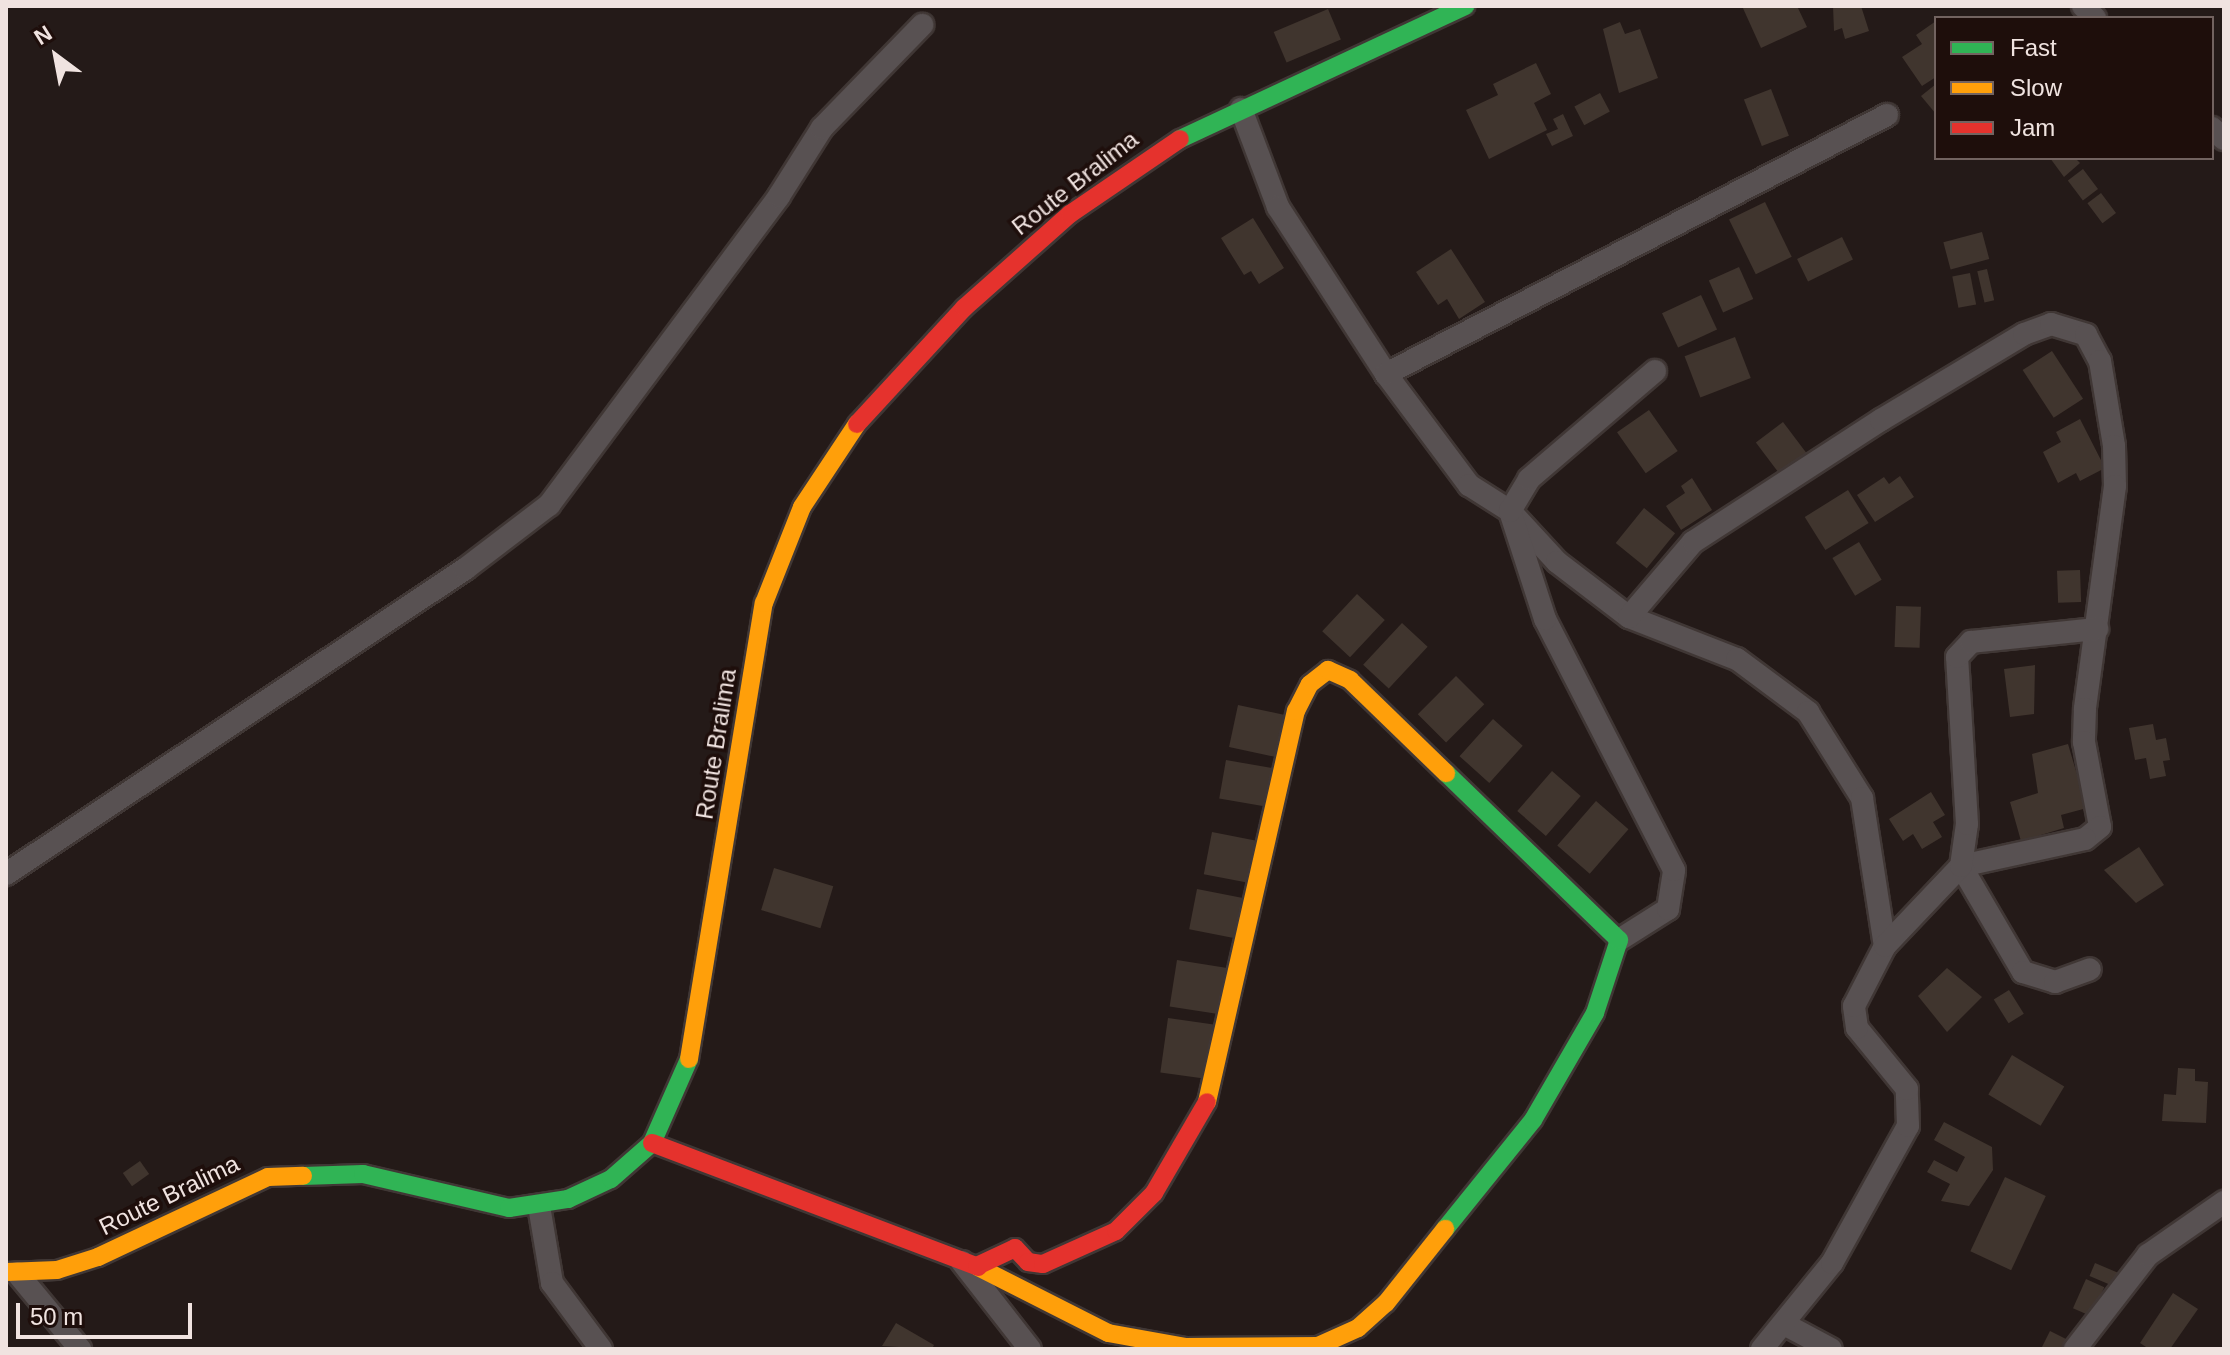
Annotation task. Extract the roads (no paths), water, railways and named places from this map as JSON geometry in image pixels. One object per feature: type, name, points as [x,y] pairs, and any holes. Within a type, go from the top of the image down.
[{"type":"street","name":"Route Bralima","points":[[12,1272],[98,1257],[268,1177],[363,1174],[509,1208],[539,1206],[611,1179],[652,1143],[678,1095],[697,1031],[764,603],[802,507],[863,416],[964,308],[1070,214],[1173,142],[1465,6]]},
{"type":"street","points":[[6,874],[465,569],[549,505],[771,208],[829,119],[922,25]]},
{"type":"street","points":[[1241,109],[1278,207],[1386,374],[1469,485],[1510,511],[1557,562],[1629,617],[1737,659],[1808,712],[1862,798],[1885,946]]},
{"type":"street","points":[[1386,374],[1887,115]]},
{"type":"street","points":[[1629,617],[1693,542],[1736,511],[2051,324],[2070,325],[2086,335],[2100,361],[2114,446],[2084,742],[2100,808],[2096,835],[1961,866],[1885,946],[1861,988],[1855,1018],[1907,1089],[1908,1126],[1832,1263],[1762,1349]]},
{"type":"street","points":[[652,1143],[970,1264],[1108,1333],[1185,1347],[1318,1346],[1358,1328],[1386,1303],[1533,1120],[1595,1013],[1619,940],[1668,909],[1674,870],[1545,619],[1510,511],[1529,479],[1655,371]]},
{"type":"street","points":[[2090,969],[2055,982],[2023,972],[1961,866],[1967,824],[1957,657],[1971,642],[2097,629]]},
{"type":"street","points":[[970,1264],[1015,1248],[1028,1262],[1043,1264],[1073,1246],[1108,1237],[1154,1193],[1207,1102],[1229,1045],[1296,711],[1310,684],[1328,670],[1350,680],[1619,940]]},
{"type":"street","points":[[2075,1349],[2148,1255],[2224,1202]]},
{"type":"street","points":[[539,1206],[552,1283],[601,1349]]},
{"type":"street","points":[[970,1264],[1030,1349]]},
{"type":"street","points":[[12,1272],[80,1349]]},
{"type":"street","points":[[1784,1324],[1831,1349]]}]
